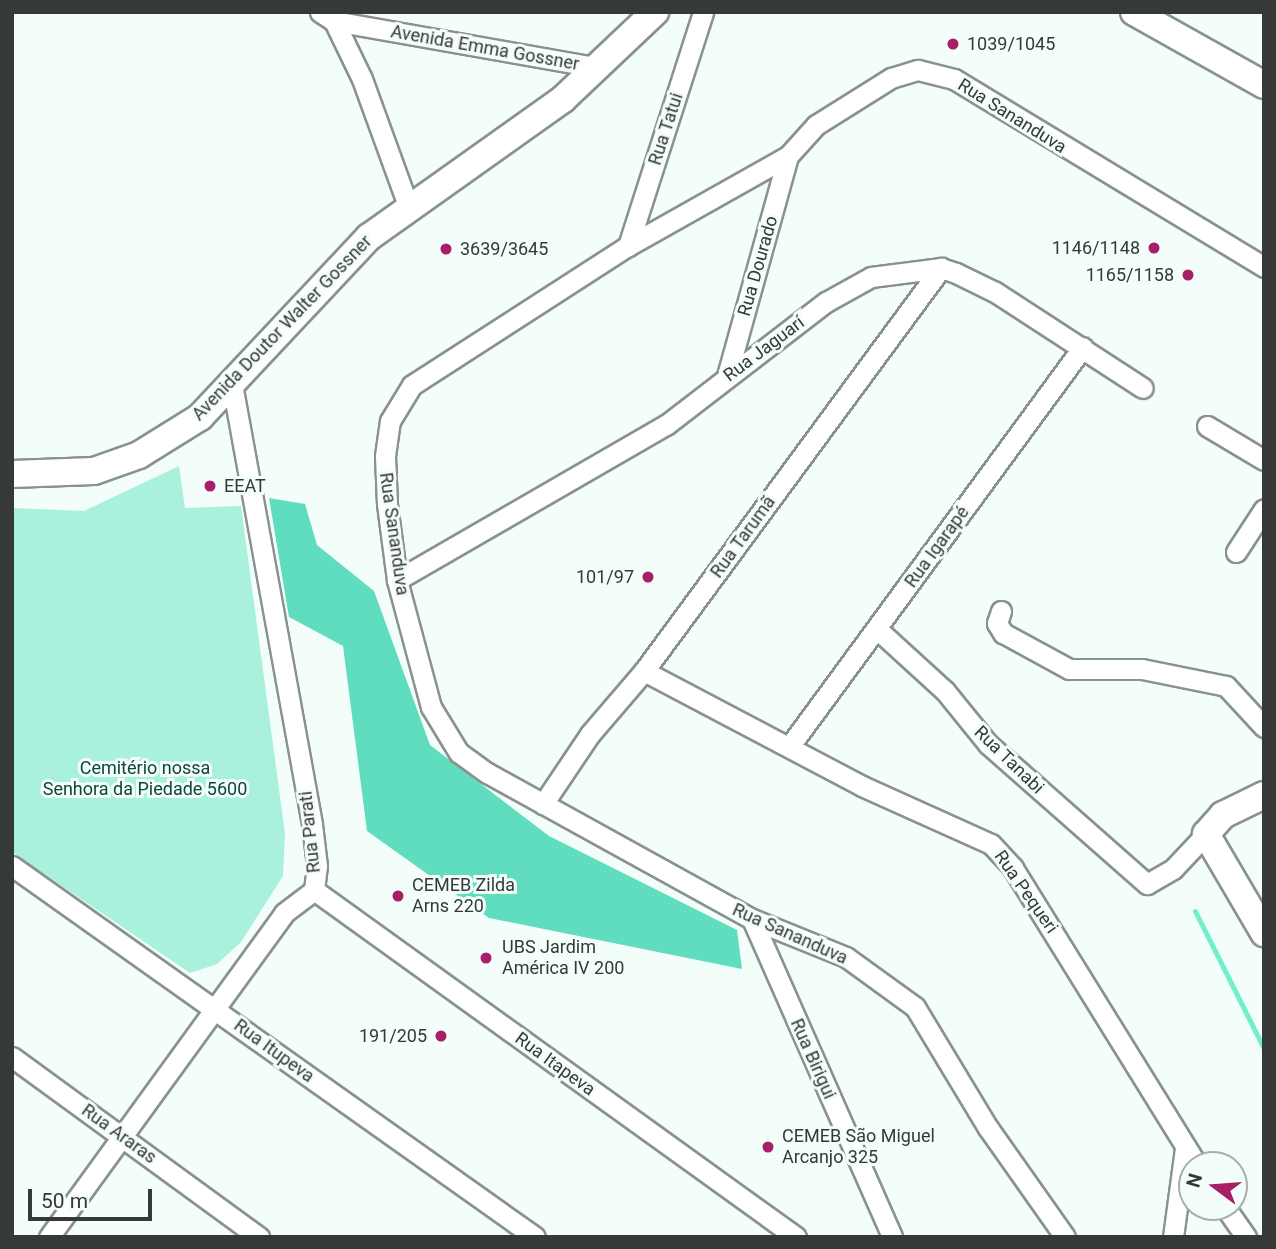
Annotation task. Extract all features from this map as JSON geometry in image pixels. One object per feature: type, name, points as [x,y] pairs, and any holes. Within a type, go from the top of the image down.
[{"type":"main road","name":"Avenida Doutor Walter Gossner","points":[[12,474],[94,471],[139,455],[200,417],[369,237],[563,99],[655,12]]},
{"type":"main road","points":[[1134,12],[1264,85]]},
{"type":"main road","points":[[1264,795],[1223,815],[1206,834],[1264,933]]},
{"type":"street","name":"Rua Tatui","points":[[628,246],[703,12]]},
{"type":"street","name":"Avenida Emma Gossner","points":[[327,17],[595,67]]},
{"type":"street","name":"Avenida Emma Gossner","points":[[327,17],[362,79],[409,208]]},
{"type":"street","name":"Rua Sananduva","points":[[1065,1237],[988,1128],[915,1007],[846,957],[752,919],[542,804],[459,753],[431,707],[397,580],[385,456],[390,421],[412,385],[628,246],[788,156],[816,125],[891,78],[918,70],[954,79],[1264,267]]},
{"type":"street","name":"Rua Dourado","points":[[727,376],[788,156]]},
{"type":"street","name":"Rua Jaguarí","points":[[397,580],[666,425],[827,302],[870,278],[941,268]]},
{"type":"street","points":[[941,268],[995,292],[1143,387]]},
{"type":"street","name":"Rua Tarumã","points":[[542,804],[590,734],[644,671],[941,268]]},
{"type":"street","name":"Rua Igarapé","points":[[789,747],[1083,347]]},
{"type":"street","name":"Rua Parati","points":[[49,1237],[124,1138],[213,1007],[284,913],[314,890],[317,866],[312,824],[232,384]]},
{"type":"street","points":[[1207,426],[1264,460]]},
{"type":"street","points":[[1236,552],[1264,509]]},
{"type":"street","points":[[1001,611],[997,623],[1003,633],[1069,669],[1142,669],[1226,686],[1264,727]]},
{"type":"street","name":"Rua Tanabi","points":[[877,629],[945,691],[988,744],[1147,884],[1172,869],[1206,834]]},
{"type":"street","name":"Rua Pequeri","points":[[644,671],[862,786],[991,844],[1013,868],[1075,965],[1187,1151]]},
{"type":"street","name":"Rua Itupeva","points":[[12,866],[535,1237]]},
{"type":"street","name":"Rua Itapeva","points":[[314,890],[796,1237]]},
{"type":"street","name":"Rua Birigui","points":[[752,919],[892,1237]]},
{"type":"street","name":"Rua Araras","points":[[12,1056],[259,1237]]},
{"type":"street","points":[[1173,1237],[1185,1148]]},
{"type":"street","points":[[1235,1221],[1246,1237]]},
{"type":"green space","name":"Cemitério nossa Senhora da Piedade 5600","points":[[179,466],[185,508],[241,506],[285,834],[283,876],[241,942],[217,964],[190,973],[12,852],[12,508],[84,511]]},
{"type":"green space","points":[[269,498],[305,504],[317,545],[374,591],[430,745],[549,836],[737,930],[742,969],[489,918],[367,831],[343,646],[289,617]]},
{"type":"waterway","points":[[1195,911],[1264,1049]]},
{"type":"place","name":"1039/1045","points":[[953,44]]},
{"type":"place","name":"1146/1148","points":[[1154,248]]},
{"type":"place","name":"3639/3645","points":[[446,249]]},
{"type":"place","name":"1165/1158","points":[[1188,275]]},
{"type":"place","name":"EEAT","points":[[210,486]]},
{"type":"place","name":"101/97","points":[[648,577]]},
{"type":"place","name":"CEMEB Zilda Arns 220","points":[[398,896]]},
{"type":"place","name":"UBS Jardim América IV 200","points":[[486,958]]},
{"type":"place","name":"191/205","points":[[441,1036]]},
{"type":"place","name":"CEMEB São Miguel Arcanjo 325","points":[[768,1147]]}]
